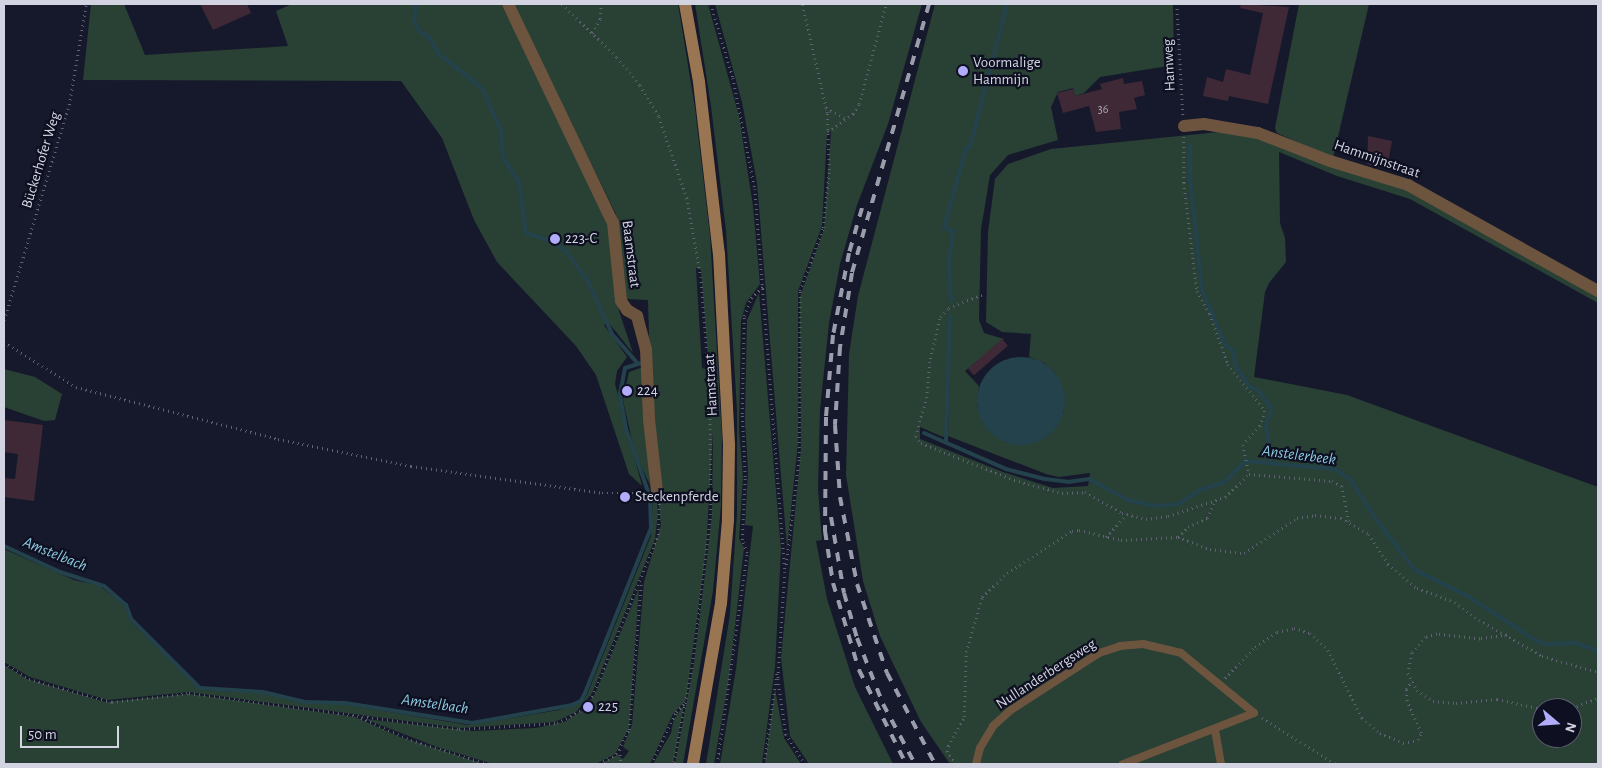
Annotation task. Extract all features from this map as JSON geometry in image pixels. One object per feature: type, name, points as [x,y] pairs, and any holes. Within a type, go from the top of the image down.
[{"type":"main road","name":"Hamstraat","points":[[685,4],[703,115],[719,254],[729,462],[721,603],[693,764]]},
{"type":"street","name":"Baamstraat","points":[[508,4],[613,223],[621,301],[627,310],[637,316],[646,349],[649,418],[656,492]]},
{"type":"street","name":"Hammijnstraat","points":[[1184,126],[1204,124],[1258,133],[1330,162],[1408,185],[1598,291]]},
{"type":"lane","name":"Nullanderbergsweg","points":[[976,764],[980,748],[993,726],[1011,710],[1099,653],[1142,644],[1181,653],[1254,713]]},
{"type":"lane","points":[[1123,764],[1215,730],[1254,713]]},
{"type":"lane","points":[[1215,730],[1221,764]]},
{"type":"path","name":"Bückerhofer Weg","points":[[4,320],[69,105],[86,4]]},
{"type":"path","points":[[562,4],[640,85],[667,134],[687,198],[701,277],[710,390],[711,504],[685,703],[674,764]]},
{"type":"path","points":[[592,33],[600,19],[601,4]]},
{"type":"path","points":[[711,4],[733,78],[747,142],[764,286],[785,572]]},
{"type":"path","points":[[764,764],[777,666],[785,572],[799,458],[800,292],[822,228],[828,184],[826,108],[802,4]]},
{"type":"path","points":[[828,132],[859,104],[886,4]]},
{"type":"path","name":"Hamweg","points":[[1177,4],[1184,126],[1184,183],[1197,291],[1210,314],[1228,364],[1266,411],[1260,426],[1242,445],[1249,474]]},
{"type":"path","points":[[826,108],[845,118]]},
{"type":"path","points":[[982,295],[948,309],[940,319],[930,362],[927,397],[916,436],[918,441],[1014,480],[1062,493],[1085,492],[1127,514],[1146,519],[1168,516],[1215,501],[1235,491],[1249,474],[1332,481],[1342,486],[1350,521]]},
{"type":"path","points":[[4,342],[76,387],[208,423],[402,465],[602,493],[630,494],[656,492],[658,535],[642,579],[591,699],[583,709],[565,721],[528,727],[469,730],[189,693],[112,702],[29,679],[4,663]]},
{"type":"path","points":[[1178,537],[1188,527],[1207,518],[1215,501]]},
{"type":"path","points":[[1106,537],[1127,514]]},
{"type":"path","points":[[956,764],[947,752],[948,746],[964,717],[966,652],[982,597],[1007,573],[1072,531],[1122,540],[1178,537],[1210,549],[1244,552],[1296,518],[1324,516],[1350,521],[1369,534],[1388,564],[1403,579],[1456,602],[1478,620],[1542,656],[1598,672]]},
{"type":"path","points":[[621,764],[620,750],[631,720],[642,579]]},
{"type":"path","points":[[1220,685],[1255,647],[1277,632],[1294,628],[1310,633],[1328,650],[1362,718],[1380,733],[1403,743],[1418,740],[1421,733],[1407,701],[1406,689],[1412,681]]},
{"type":"path","points":[[1507,635],[1480,639],[1437,634],[1426,637],[1412,653],[1408,673],[1417,690],[1433,701],[1456,703],[1497,699],[1532,707]]},
{"type":"path","points":[[777,666],[786,734],[805,764]]},
{"type":"path","points":[[1582,704],[1598,698]]},
{"type":"path","points":[[651,764],[676,712],[685,703]]},
{"type":"path","points":[[1254,713],[1336,764]]},
{"type":"path","points":[[360,717],[405,738],[487,764]]},
{"type":"path","points":[[599,764],[620,750]]},
{"type":"green space","points":[[91,4],[124,4],[145,55],[288,46],[276,11],[292,4],[501,4],[585,166],[609,230],[619,311],[633,353],[608,322],[604,325],[627,357],[617,371],[615,384],[642,486],[629,474],[596,375],[576,346],[497,262],[474,220],[442,138],[401,81],[83,80]]},
{"type":"green space","points":[[512,4],[678,4],[695,108],[710,235],[722,436],[721,506],[713,591],[683,764],[675,764],[694,663],[706,567],[712,514],[713,431],[706,550],[686,700],[673,714],[650,764],[601,764],[617,755],[623,759],[629,751],[623,747],[632,725],[644,582],[661,525],[652,439],[648,300],[626,299],[616,214]],"holes":[[[696,268],[701,270],[709,370],[702,368]]]},
{"type":"green space","points":[[695,4],[708,4],[739,116],[753,206],[760,284],[746,303],[741,321],[739,429],[743,477],[739,539],[744,548],[729,678],[714,764],[706,764],[730,614],[737,513],[737,410],[726,231],[711,106]]},
{"type":"green space","points":[[715,4],[922,4],[888,124],[857,205],[840,264],[829,323],[820,410],[818,489],[822,540],[816,541],[827,599],[855,687],[893,764],[809,764],[790,736],[781,658],[801,449],[800,297],[824,229],[831,131],[827,134],[822,226],[798,291],[798,443],[787,548],[757,183],[742,102]]},
{"type":"green space","points":[[935,4],[1173,4],[1174,65],[1100,77],[1084,93],[1075,96],[1073,88],[1058,92],[1051,107],[1058,140],[1008,155],[990,175],[981,229],[979,320],[984,333],[1004,339],[965,371],[979,386],[977,405],[983,423],[1005,442],[1015,444],[1041,440],[1055,428],[1064,411],[1064,394],[1056,374],[1044,363],[1029,357],[1031,334],[1002,332],[986,322],[988,232],[995,179],[1008,164],[1051,149],[1219,132],[1262,139],[1394,184],[1598,296],[1598,303],[1410,199],[1337,176],[1279,152],[1280,223],[1285,238],[1286,262],[1269,283],[1265,292],[1254,377],[1347,395],[1598,487],[1598,764],[950,764],[921,722],[880,636],[863,581],[846,475],[849,354],[858,296]],"holes":[[[951,316],[948,436],[1046,474],[1059,477],[1090,473],[1088,486],[1053,488],[1003,472],[920,439],[920,427],[943,437],[946,434]]]},
{"type":"green space","points":[[1299,4],[1369,4],[1333,158],[1277,133],[1275,128]]},
{"type":"green space","points":[[759,293],[781,549],[775,667],[762,764],[720,764],[736,669],[753,526],[745,525],[748,472],[745,420],[747,320]]},
{"type":"green space","points":[[643,367],[650,485],[635,454],[623,400],[629,372]]},
{"type":"green space","points":[[4,369],[35,377],[62,394],[55,420],[44,421],[4,407]]},
{"type":"green space","points":[[653,494],[656,494],[658,513],[655,539],[592,693],[576,712],[555,722],[460,728],[189,692],[108,700],[30,677],[4,662],[4,549],[74,580],[100,586],[124,605],[131,622],[201,690],[264,693],[301,703],[342,704],[468,725],[559,710],[582,702],[587,695],[651,536]]},
{"type":"green space","points":[[639,588],[629,728],[615,754],[596,764],[493,764],[437,747],[365,719],[473,731],[536,728],[564,722],[584,709],[595,694]]},
{"type":"green space","points":[[4,665],[27,679],[105,702],[189,694],[355,717],[400,737],[484,764],[4,764]]},
{"type":"green space","points":[[775,689],[784,738],[801,764],[765,764]]},
{"type":"green space","points":[[684,705],[673,764],[653,764],[671,733],[674,719]]},
{"type":"water","points":[[1021,357],[1038,360],[1052,370],[1062,384],[1065,401],[1062,418],[1052,432],[1038,442],[1021,445],[1004,442],[990,432],[980,418],[977,401],[980,384],[990,370],[1004,360]]},
{"type":"building","points":[[200,4],[247,4],[251,13],[213,30]]},
{"type":"building","points":[[1241,4],[1289,7],[1268,104],[1229,96],[1228,101],[1203,96],[1207,77],[1223,82],[1226,69],[1250,75],[1263,13],[1240,8]]},
{"type":"building","points":[[1123,78],[1124,84],[1142,81],[1145,95],[1134,98],[1137,109],[1119,112],[1121,129],[1096,132],[1089,106],[1063,113],[1057,93],[1073,89],[1075,96],[1102,89],[1100,84]]},
{"type":"building","points":[[1368,136],[1392,141],[1387,169],[1367,164]]},
{"type":"building","points":[[1002,339],[1008,346],[974,375],[968,369]]},
{"type":"building","points":[[4,420],[43,425],[34,501],[4,497],[4,478],[15,479],[18,454],[4,452]]},
{"type":"waterway","points":[[416,4],[414,20],[419,31],[429,37],[439,54],[482,88],[501,131],[503,158],[519,182],[526,233],[551,241],[566,251],[588,281],[612,334],[637,363]]},
{"type":"waterway","points":[[951,301],[949,263],[953,231],[944,228],[966,148],[970,147],[1007,4]]},
{"type":"waterway","points":[[1190,145],[1190,177],[1202,290],[1225,344],[1233,351],[1235,365],[1250,387],[1258,390],[1272,409],[1266,425],[1271,464]]},
{"type":"waterway","points":[[946,441],[950,316]]},
{"type":"waterway","name":"Amstelbach","points":[[4,546],[60,572],[104,586],[126,605],[131,619],[200,688],[263,692],[305,702],[345,703],[472,723],[572,705],[581,701],[585,693],[651,528],[650,497],[626,429],[620,394],[625,368],[641,363]]},
{"type":"waterway","name":"Anstelerbeek","points":[[924,433],[1006,469],[1045,479],[1068,482],[1089,479],[1128,500],[1155,506],[1179,504],[1198,491],[1224,482],[1246,461],[1335,469],[1350,479],[1377,521],[1415,570],[1469,597],[1535,640],[1545,644],[1576,643],[1598,651]]},
{"type":"railway","points":[[929,4],[852,273],[840,347],[835,425],[840,497],[857,584],[887,673],[935,764]]},
{"type":"railway","points":[[862,208],[849,253],[833,335],[826,417],[825,531],[833,583],[859,670],[906,764]]},
{"type":"railway","points":[[831,517],[844,593],[857,638],[883,704],[915,764]]},
{"type":"place","name":"Voormalige Hammijn","points":[[963,71]]},
{"type":"place","name":"223-C","points":[[555,239]]},
{"type":"place","name":"224","points":[[627,391]]},
{"type":"place","name":"Steckenpferde","points":[[625,497]]},
{"type":"place","name":"225","points":[[588,707]]}]
